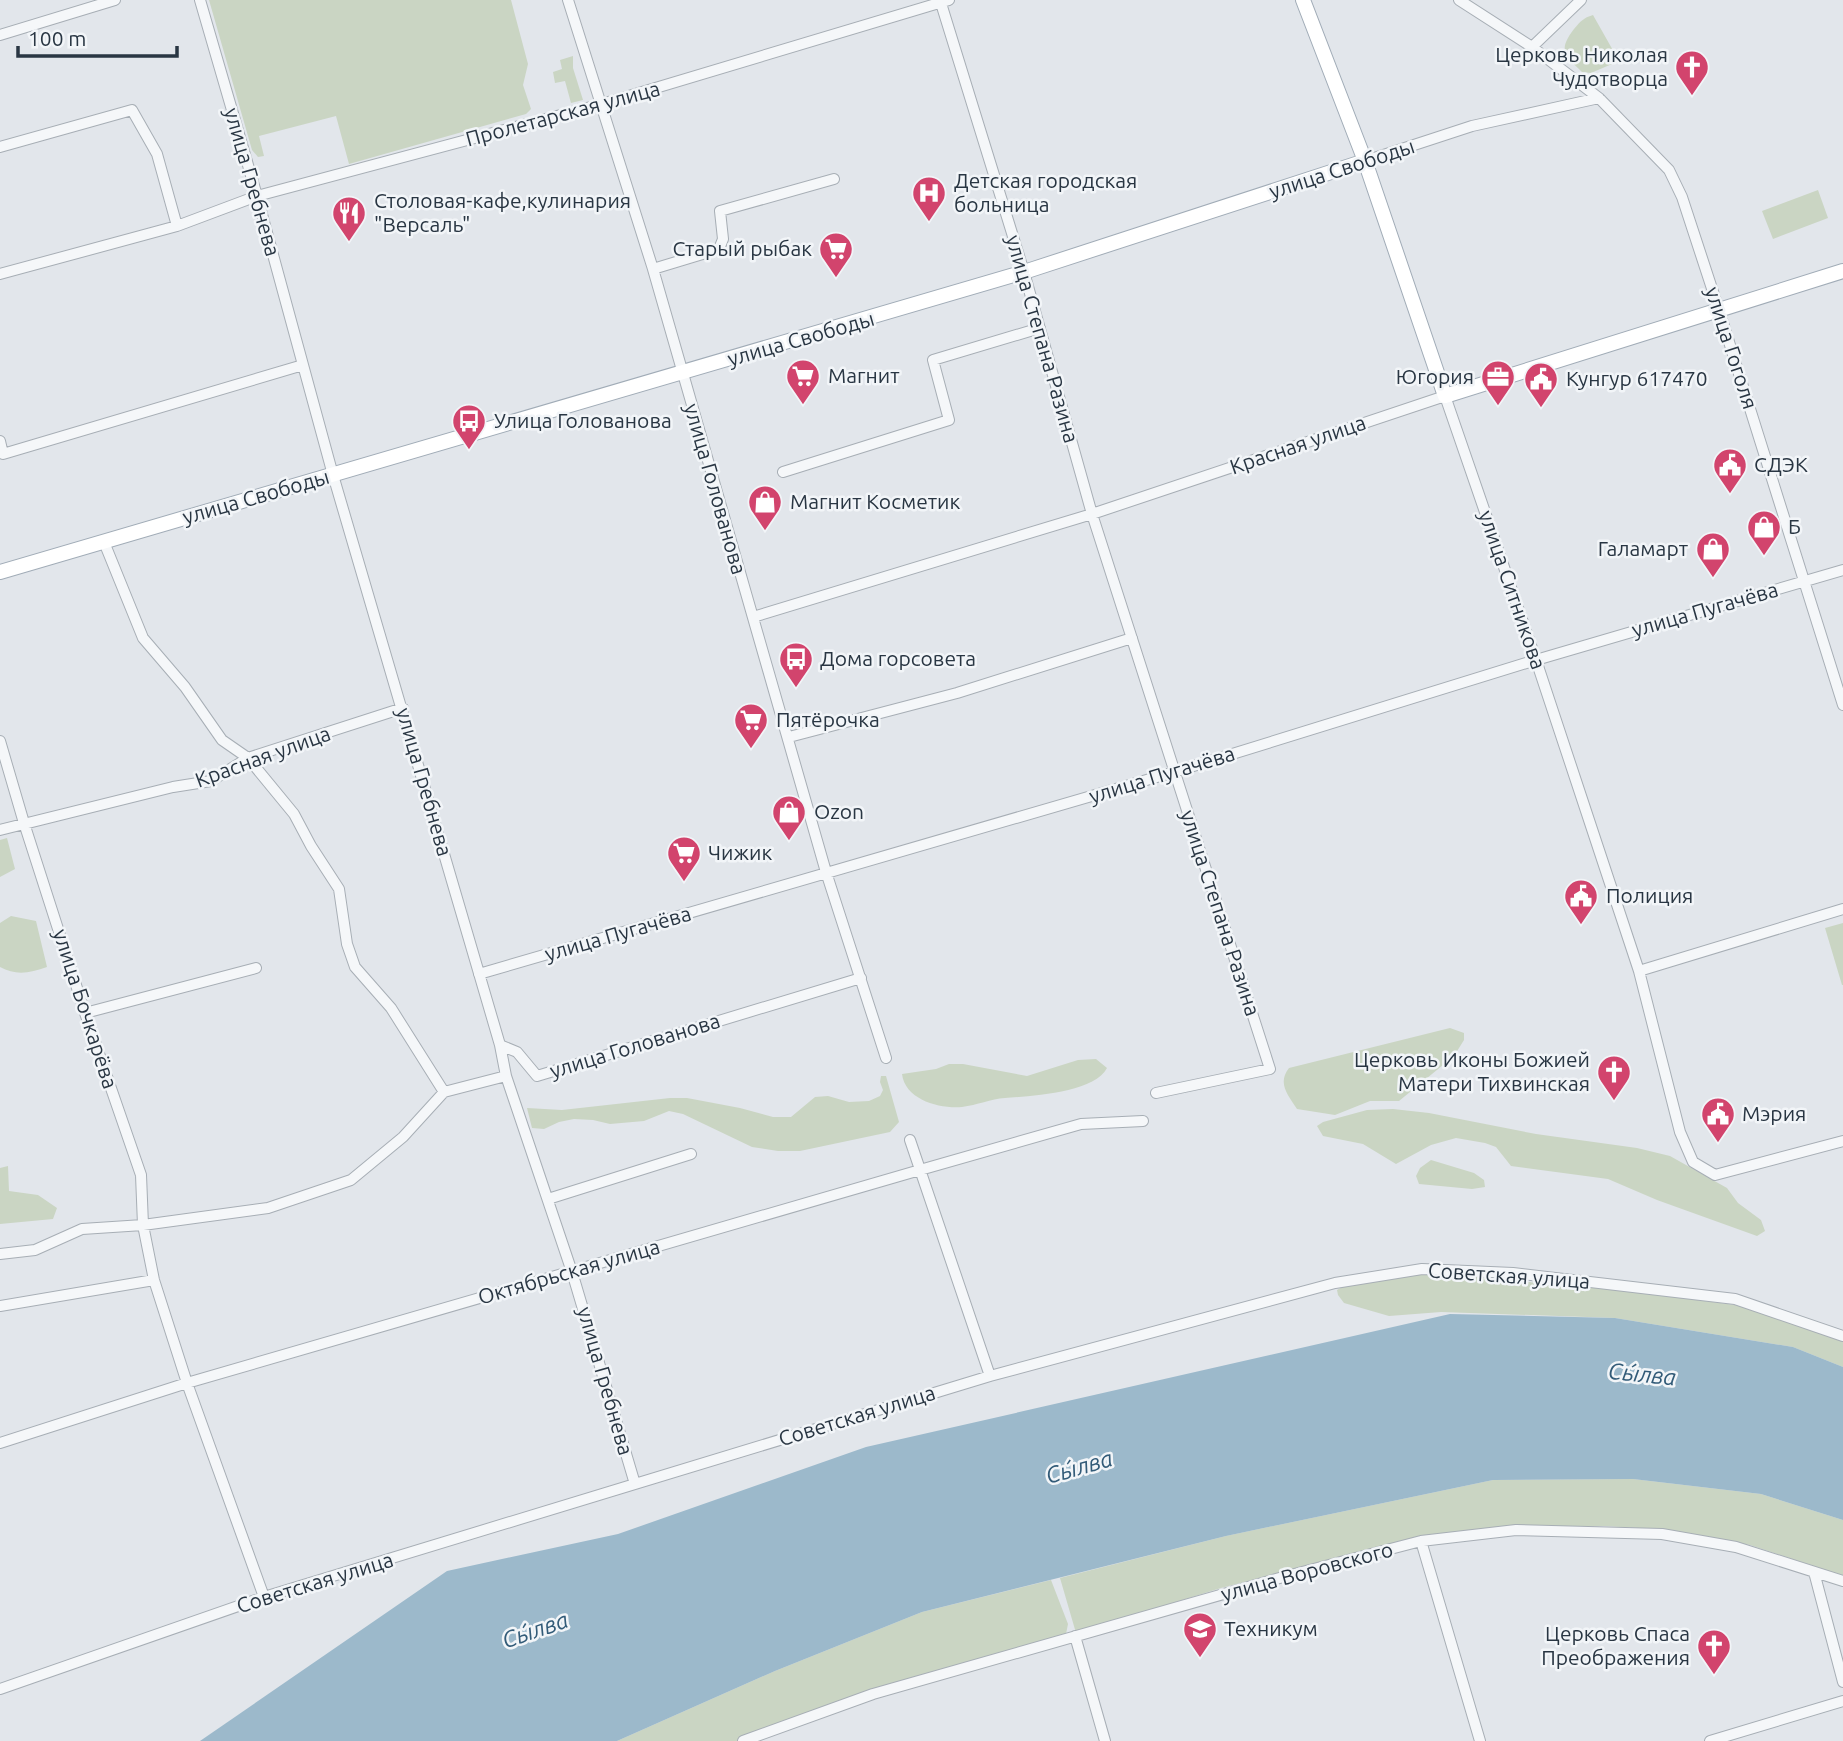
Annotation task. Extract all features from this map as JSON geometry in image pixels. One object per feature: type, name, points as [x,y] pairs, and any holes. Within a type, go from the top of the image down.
[{"type":"main road","name":"улица Ситникова","points":[[1303,0],[1366,161],[1445,396]]},
{"type":"main road","name":"улица Свободы","points":[[0,572],[1024,272],[1366,161]]},
{"type":"main road","name":"Красная улица","points":[[1445,396],[1843,271]]},
{"type":"street","points":[[0,35],[115,0]]},
{"type":"street","name":"улица Гребнева","points":[[200,0],[333,475],[500,1045],[506,1076],[572,1272],[635,1483]]},
{"type":"street","name":"улица Голованова","points":[[568,0],[653,269],[827,872],[886,1058]]},
{"type":"street","name":"улица Гоголя","points":[[1459,0],[1532,47],[1599,98],[1670,170],[1682,197],[1719,310],[1843,705]]},
{"type":"street","points":[[1532,47],[1581,0]]},
{"type":"street","name":"Пролетарская улица","points":[[0,274],[177,226],[257,196],[602,104],[943,1]]},
{"type":"street","name":"улица Степана Разина","points":[[943,1],[1093,514],[1270,1069],[1156,1093]]},
{"type":"street","name":"улица Свободы","points":[[1366,161],[1472,126],[1599,98]]},
{"type":"street","points":[[0,147],[132,110],[157,154],[177,226]]},
{"type":"street","points":[[653,269],[719,249],[723,239],[720,211],[834,179]]},
{"type":"street","points":[[783,472],[948,420],[933,360],[1040,328]]},
{"type":"street","points":[[0,441],[4,454],[303,365]]},
{"type":"street","name":"Красная улица","points":[[753,618],[1093,514],[1445,396]]},
{"type":"street","name":"улица Ситникова","points":[[1445,396],[1639,971],[1680,1132],[1693,1162],[1715,1175],[1843,1141]]},
{"type":"street","points":[[104,542],[143,638],[185,687],[222,740],[248,758],[294,814],[338,889],[347,944],[355,967],[391,1008],[444,1092]]},
{"type":"street","name":"улица Пугачёва","points":[[479,974],[1174,772],[1536,660],[1843,570]]},
{"type":"street","points":[[789,737],[957,693],[1132,638]]},
{"type":"street","name":"Красная улица","points":[[0,830],[211,781],[248,758],[403,708]]},
{"type":"street","name":"улица Бочкарёва","points":[[0,741],[85,1013],[141,1175],[143,1225],[154,1280],[187,1383],[264,1597]]},
{"type":"street","points":[[1639,971],[1843,909]]},
{"type":"street","points":[[85,1013],[256,968]]},
{"type":"street","name":"улица Голованова","points":[[500,1045],[517,1052],[537,1076],[862,978]]},
{"type":"street","points":[[0,1254],[35,1250],[82,1229],[143,1225],[268,1209],[351,1180],[403,1138],[444,1092],[506,1076]]},
{"type":"street","name":"Октябрьская улица","points":[[0,1443],[187,1383],[1081,1124],[1143,1121]]},
{"type":"street","points":[[910,1140],[990,1376]]},
{"type":"street","points":[[548,1199],[691,1154]]},
{"type":"street","name":"Советская улица","points":[[0,1689],[264,1597],[635,1483],[990,1376],[1335,1283],[1422,1269],[1513,1273],[1735,1299],[1843,1336]]},
{"type":"street","points":[[0,1307],[154,1280]]},
{"type":"street","name":"улица Воровского","points":[[743,1741],[873,1693],[1421,1541],[1516,1530],[1662,1534],[1736,1547],[1843,1581]]},
{"type":"street","points":[[1421,1541],[1480,1741]]},
{"type":"street","points":[[1814,1572],[1843,1682]]},
{"type":"street","points":[[1074,1636],[1105,1741]]},
{"type":"street","points":[[1710,1741],[1843,1701]]},
{"type":"green space","points":[[209,0],[511,0],[528,64],[523,85],[531,109],[526,114],[349,164],[336,116],[259,136],[264,156],[258,157],[252,150]]},
{"type":"green space","points":[[1593,15],[1619,61],[1591,73],[1582,72],[1567,56],[1565,47],[1576,26]]},
{"type":"green space","points":[[573,56],[573,68],[583,100],[571,103],[565,81],[555,83],[553,72],[562,69],[560,60]]},
{"type":"green space","points":[[1818,190],[1828,218],[1773,239],[1762,211]]},
{"type":"green space","points":[[7,838],[15,869],[0,877],[0,840]]},
{"type":"green space","points":[[11,916],[36,921],[47,967],[23,973],[0,967],[0,923]]},
{"type":"green space","points":[[1843,923],[1843,985],[1842,985],[1825,928]]},
{"type":"green space","points":[[1450,1028],[1464,1033],[1464,1040],[1454,1056],[1399,1101],[1370,1101],[1335,1115],[1297,1109],[1285,1089],[1284,1079],[1289,1068]]},
{"type":"green space","points":[[1096,1059],[1107,1068],[1100,1076],[1076,1088],[962,1107],[925,1101],[910,1090],[902,1074],[936,1069],[949,1064],[963,1064],[1027,1076],[1078,1060]]},
{"type":"green space","points":[[881,1076],[886,1076],[899,1122],[890,1132],[800,1151],[752,1147],[683,1114],[669,1111],[644,1121],[610,1124],[574,1119],[544,1129],[532,1128],[527,1108],[562,1110],[687,1098],[773,1117],[791,1117],[815,1097],[828,1096],[849,1102],[869,1101],[880,1096],[883,1090]]},
{"type":"green space","points":[[1393,1109],[1429,1113],[1536,1134],[1637,1148],[1670,1156],[1727,1188],[1738,1203],[1761,1220],[1765,1231],[1757,1236],[1657,1200],[1608,1179],[1511,1166],[1496,1147],[1485,1143],[1456,1138],[1431,1145],[1396,1164],[1363,1144],[1323,1136],[1317,1126],[1367,1110]]},
{"type":"green space","points":[[1431,1160],[1474,1173],[1484,1180],[1485,1187],[1472,1189],[1419,1184],[1416,1176],[1420,1168]]},
{"type":"green space","points":[[8,1166],[9,1191],[38,1195],[57,1208],[53,1219],[0,1224],[0,1168]]},
{"type":"green space","points":[[1435,1273],[1487,1274],[1546,1285],[1615,1289],[1735,1305],[1843,1341],[1843,1367],[1793,1347],[1615,1318],[1441,1312],[1389,1316],[1344,1303],[1337,1290],[1349,1283]]},
{"type":"green space","points":[[1633,1479],[1761,1494],[1843,1520],[1843,1576],[1750,1545],[1657,1529],[1604,1526],[1506,1528],[1417,1537],[1221,1588],[1076,1633],[1060,1578],[1226,1536],[1493,1480]]},
{"type":"green space","points":[[1051,1580],[1068,1624],[1066,1634],[873,1694],[737,1741],[617,1741],[775,1671],[922,1612]]},
{"type":"water","name":"Сы́лва","points":[[1450,1314],[1615,1318],[1793,1347],[1843,1367],[1843,1520],[1761,1494],[1633,1479],[1493,1480],[1226,1536],[922,1612],[775,1671],[617,1741],[200,1741],[447,1571],[618,1534],[866,1447]]},
{"type":"place","name":"Церковь Николая Чудотворца","points":[[1692,97]]},
{"type":"place","name":"Детская городская больница","points":[[929,223]]},
{"type":"place","name":"Столовая-кафе,кулинария \"Версаль\"","points":[[349,243]]},
{"type":"place","name":"Старый рыбак","points":[[836,279]]},
{"type":"place","name":"Магнит","points":[[803,406]]},
{"type":"place","name":"Югория","points":[[1498,407]]},
{"type":"place","name":"Кунгур 617470","points":[[1541,409]]},
{"type":"place","name":"Улица Голованова","points":[[469,451]]},
{"type":"place","name":"СДЭК","points":[[1730,495]]},
{"type":"place","name":"Магнит Косметик","points":[[765,532]]},
{"type":"place","name":"Б","points":[[1764,557]]},
{"type":"place","name":"Галамарт","points":[[1713,579]]},
{"type":"place","name":"Дома горсовета","points":[[796,689]]},
{"type":"place","name":"Пятёрочка","points":[[751,750]]},
{"type":"place","name":"Ozon","points":[[789,842]]},
{"type":"place","name":"Чижик","points":[[684,883]]},
{"type":"place","name":"Полиция","points":[[1581,926]]},
{"type":"place","name":"Церковь Иконы Божией Матери Тихвинская","points":[[1614,1102]]},
{"type":"place","name":"Мэрия","points":[[1718,1144]]},
{"type":"place","name":"Техникум","points":[[1200,1659]]},
{"type":"place","name":"Церковь Спаса Преображения","points":[[1714,1676]]}]
